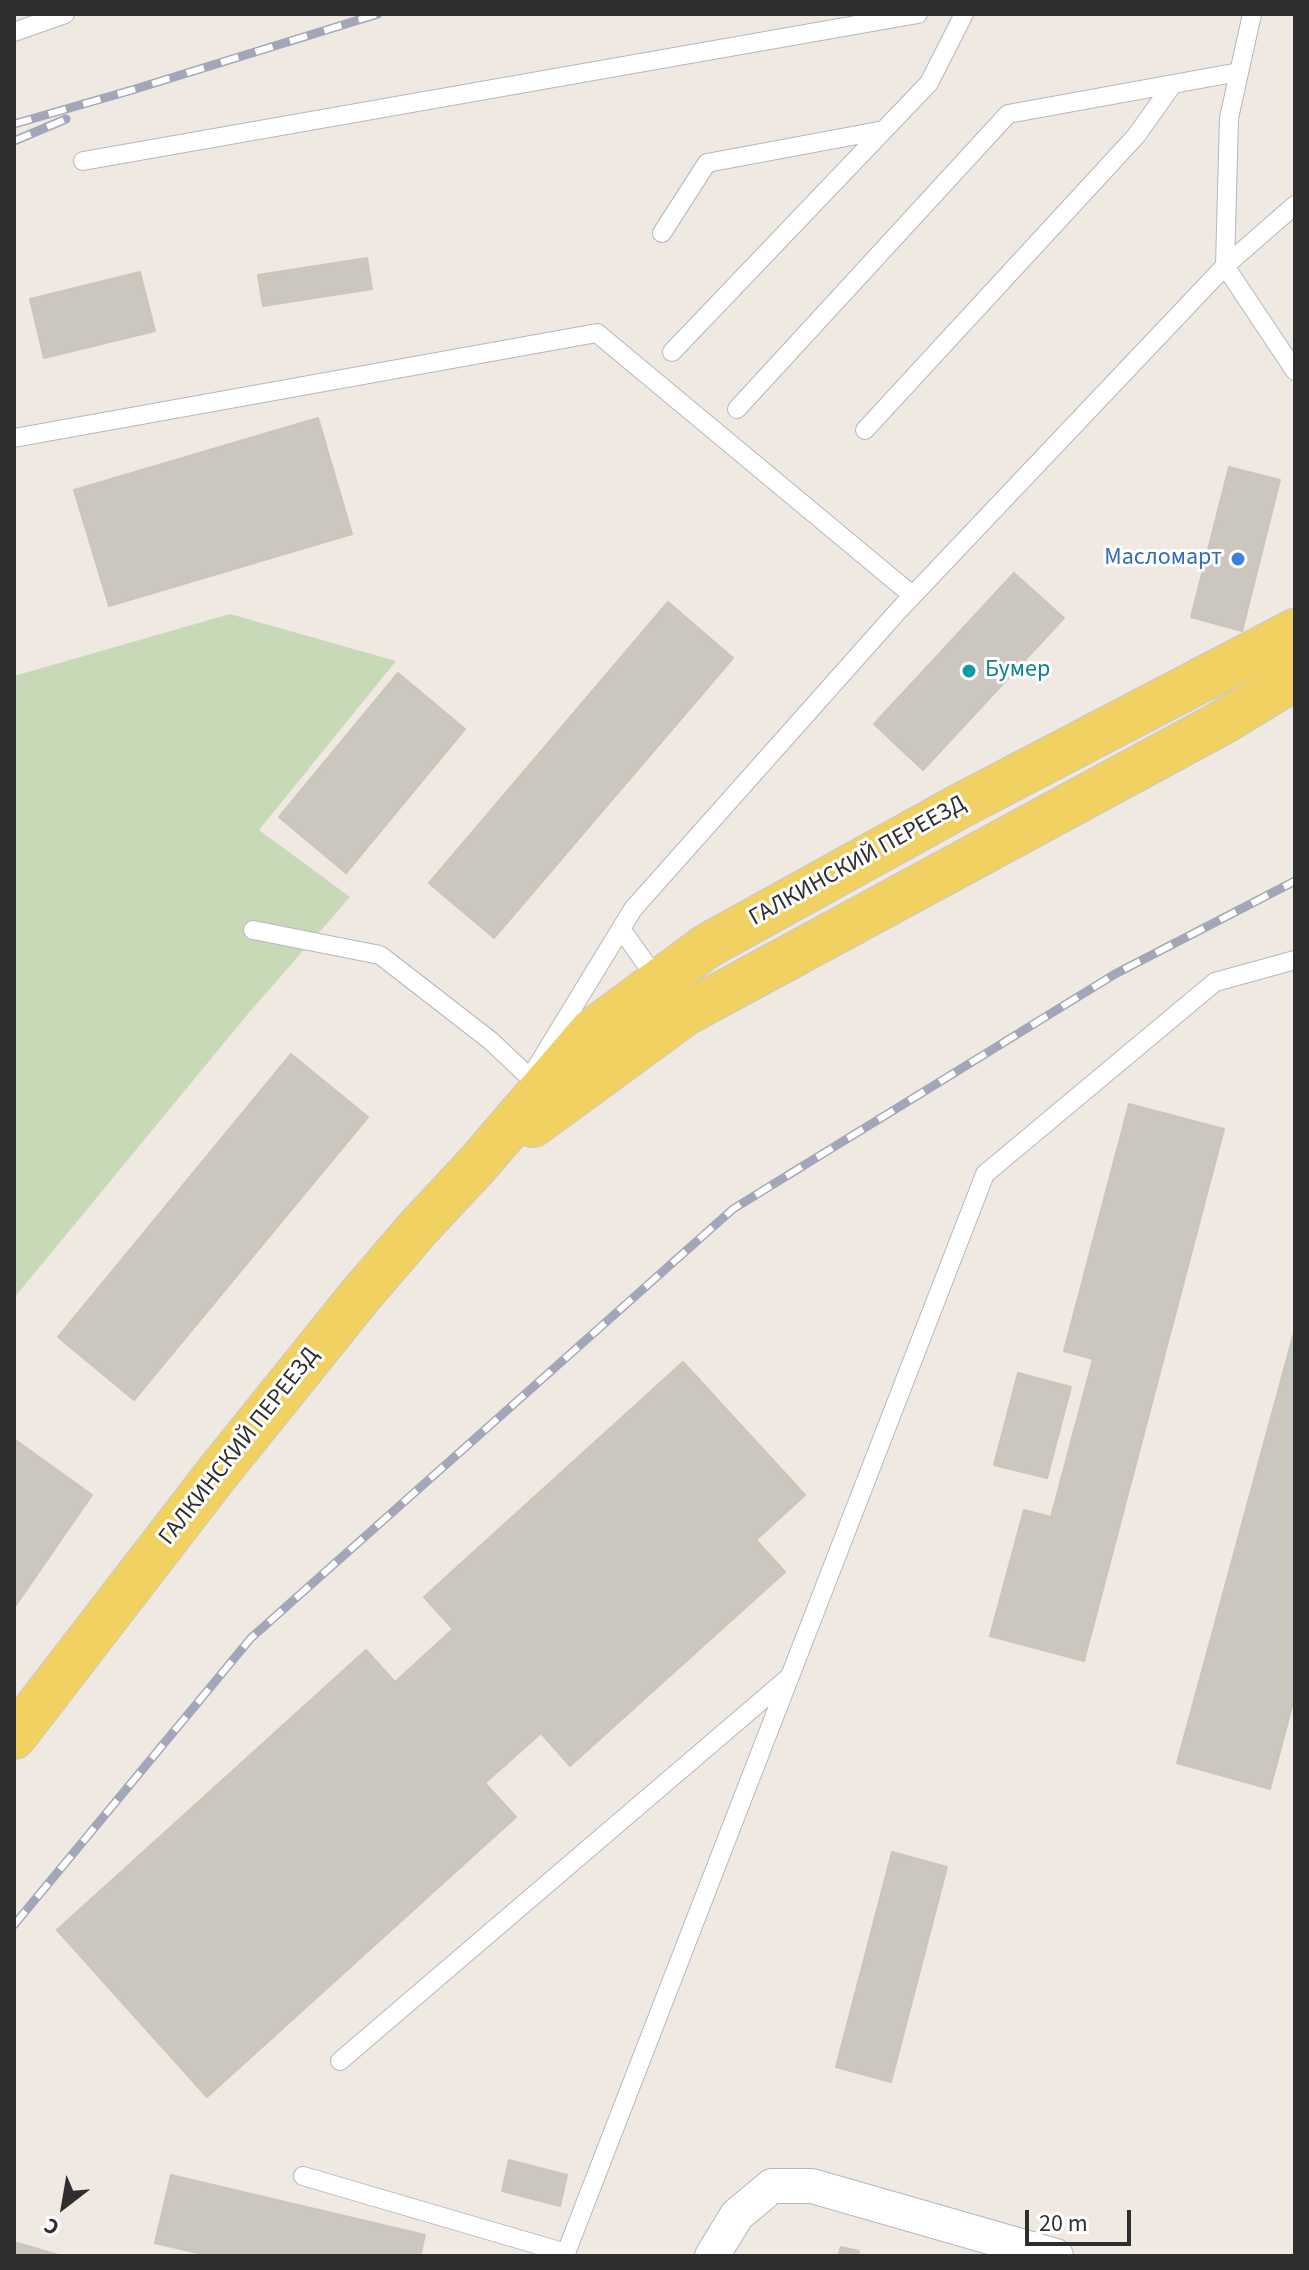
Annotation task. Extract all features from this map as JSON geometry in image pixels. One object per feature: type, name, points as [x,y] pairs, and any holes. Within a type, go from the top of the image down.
[{"type":"main road","name":"ГАЛКИНСКИЙ ПЕРЕЕЗД","points":[[672,998],[707,946],[962,805],[1295,631]]},
{"type":"main road","name":"ГАЛКИНСКИЙ ПЕРЕЕЗД","points":[[14,1737],[215,1476],[419,1227],[476,1166],[672,998],[1223,722],[1295,678]]},
{"type":"street","points":[[712,2256],[737,2215],[772,2186],[812,2186],[1056,2256]]},
{"type":"lane","points":[[14,32],[65,14]]},
{"type":"lane","points":[[83,161],[918,14]]},
{"type":"lane","points":[[672,352],[929,83],[964,14]]},
{"type":"lane","points":[[1252,14],[1229,118],[1225,266],[1295,371]]},
{"type":"lane","points":[[737,409],[1008,114],[1239,72]]},
{"type":"lane","points":[[865,430],[1136,136],[1173,84]]},
{"type":"lane","points":[[662,233],[707,163],[884,130]]},
{"type":"lane","points":[[476,1166],[633,909],[912,595],[1225,266],[1295,205]]},
{"type":"lane","points":[[14,438],[597,333],[912,595]]},
{"type":"lane","points":[[621,929],[672,998]]},
{"type":"lane","points":[[253,930],[380,955],[491,1041],[530,1078]]},
{"type":"lane","points":[[303,2176],[566,2253],[985,1174],[1215,982],[1295,960]]},
{"type":"lane","points":[[340,2061],[790,1676]]},
{"type":"green space","points":[[230,614],[396,661],[259,830],[350,897],[247,1015],[14,1298],[14,676]]},
{"type":"building","points":[[367,258],[372,289],[263,306],[258,275]]},
{"type":"building","points":[[140,272],[155,331],[44,358],[30,299]]},
{"type":"building","points":[[318,418],[352,534],[109,606],[74,490]]},
{"type":"building","points":[[1229,467],[1280,480],[1242,631],[1191,617]]},
{"type":"building","name":"Бумер","points":[[1014,573],[1064,618],[923,770],[874,724]]},
{"type":"building","points":[[668,602],[733,658],[494,938],[429,883]]},
{"type":"building","points":[[398,673],[465,729],[346,873],[279,817]]},
{"type":"building","points":[[291,1054],[368,1117],[134,1400],[58,1337]]},
{"type":"building","points":[[1129,1104],[1224,1129],[1084,1661],[990,1636],[1024,1510],[1051,1517],[1093,1359],[1064,1351]]},
{"type":"building","points":[[1295,1329],[1295,1695],[1270,1789],[1177,1763]]},
{"type":"building","points":[[683,1362],[805,1495],[756,1540],[785,1572],[570,1766],[541,1733],[485,1783],[516,1817],[207,2097],[57,1930],[366,1650],[395,1682],[453,1629],[424,1597]]},
{"type":"building","points":[[1018,1373],[1071,1387],[1047,1478],[994,1465]]},
{"type":"building","points":[[14,1439],[92,1495],[14,1608]]},
{"type":"building","points":[[892,1852],[947,1867],[891,2082],[836,2067]]},
{"type":"building","points":[[509,2160],[567,2175],[560,2206],[502,2191]]},
{"type":"building","points":[[171,2175],[425,2235],[420,2256],[211,2256],[155,2243]]},
{"type":"building","points":[[14,2242],[62,2256],[14,2256]]},
{"type":"building","points":[[841,2247],[859,2251],[858,2256],[838,2256]]},
{"type":"railway","points":[[14,124],[378,14]]},
{"type":"railway","points":[[14,141],[66,119]]},
{"type":"railway","points":[[14,1925],[251,1638],[733,1209],[1115,974],[1295,881]]},
{"type":"place","name":"Масломарт","points":[[1238,559]]},
{"type":"place","name":"Бумер","points":[[969,671]]}]
